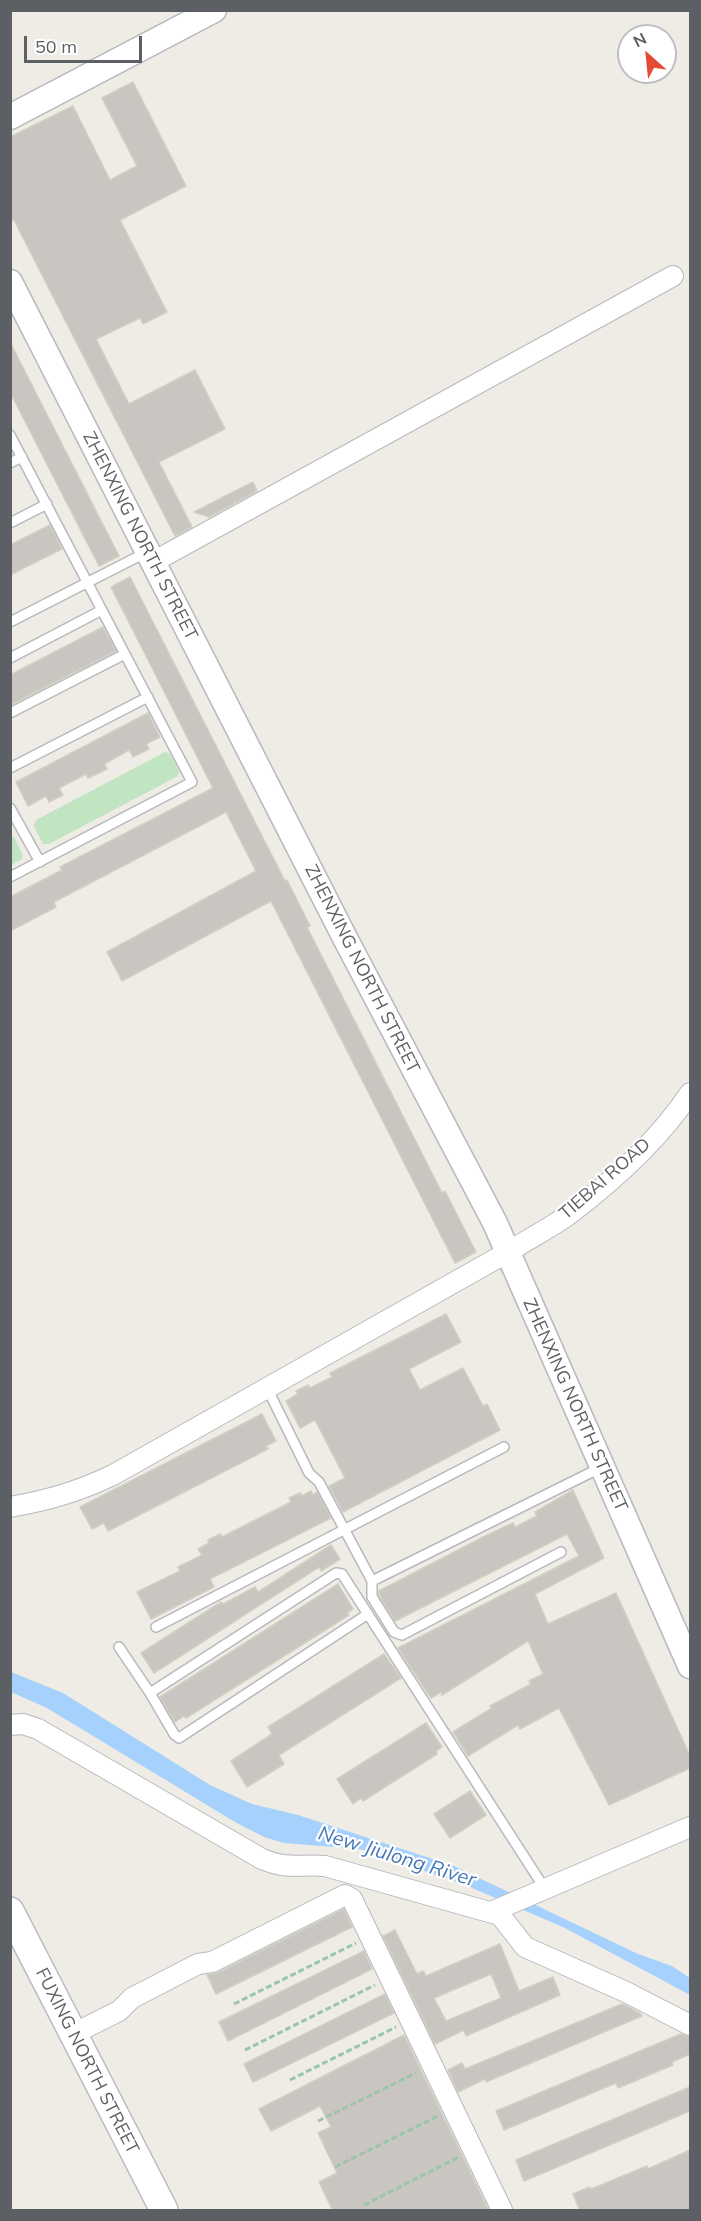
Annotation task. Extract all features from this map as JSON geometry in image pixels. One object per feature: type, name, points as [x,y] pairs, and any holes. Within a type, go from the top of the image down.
[{"type":"main road","name":"FUXING NORTH STREET","points":[[10,1911],[164,2211]]},
{"type":"main road","name":"FUXING NORTH STREET","points":[[10,1952],[144,2211]]},
{"type":"street","points":[[10,117],[214,10]]},
{"type":"street","points":[[151,557],[673,276]]},
{"type":"street","name":"ZHENXING NORTH STREET","points":[[10,282],[352,950],[495,1223],[602,1467],[684,1634],[690,1666]]},
{"type":"street","name":"TIEBAI ROAD","points":[[10,1507],[79,1491],[112,1475],[508,1252],[566,1216],[627,1165],[679,1110],[690,1093]]},
{"type":"street","points":[[10,1725],[23,1724],[38,1729],[262,1859],[277,1865],[325,1866],[496,1910],[525,1947],[626,1992],[690,2025]]},
{"type":"street","points":[[496,1910],[690,1827]]},
{"type":"street","points":[[73,2034],[120,2011],[132,1998],[198,1964],[212,1962],[345,1895],[352,1899],[502,2211]]},
{"type":"lane","points":[[10,435],[192,782],[10,877]]},
{"type":"lane","points":[[10,463],[22,457]]},
{"type":"lane","points":[[10,523],[46,504]]},
{"type":"lane","points":[[10,622],[88,583],[151,557]]},
{"type":"lane","points":[[10,658],[102,610]]},
{"type":"lane","points":[[10,713],[125,654]]},
{"type":"lane","points":[[10,768],[148,697]]},
{"type":"lane","points":[[10,808],[40,862]]},
{"type":"lane","points":[[267,1388],[309,1473],[319,1482],[372,1581],[372,1597],[394,1632],[402,1635],[561,1552]]},
{"type":"lane","points":[[156,1627],[504,1447]]},
{"type":"lane","points":[[372,1581],[602,1467]]},
{"type":"lane","points":[[150,1693],[336,1574],[342,1574],[540,1891]]},
{"type":"lane","points":[[118,1647],[150,1693],[174,1734],[179,1738],[368,1614]]},
{"type":"path","points":[[234,2004],[370,1936]]},
{"type":"path","points":[[245,2050],[391,1978]]},
{"type":"path","points":[[290,2080],[411,2019]]},
{"type":"path","points":[[318,2121],[433,2065]]},
{"type":"path","points":[[335,2167],[453,2108]]},
{"type":"path","points":[[364,2205],[473,2150]]},
{"type":"green space","points":[[165,752],[170,754],[179,771],[178,776],[49,844],[43,844],[34,826],[36,820]]},
{"type":"green space","points":[[11,836],[14,837],[23,855],[21,860],[11,865]]},
{"type":"water","name":"New Jiulong River","points":[[11,1672],[63,1693],[210,1785],[252,1804],[298,1815],[454,1866],[638,1954],[672,1966],[690,1978],[690,1995],[565,1928],[463,1884],[360,1849],[284,1843],[264,1837],[235,1822],[47,1708],[11,1692]]},
{"type":"building","points":[[133,82],[186,186],[120,220],[167,312],[143,324],[140,318],[96,339],[129,404],[195,370],[225,429],[159,462],[192,527],[175,536],[14,220],[10,221],[10,137],[73,106],[110,180],[137,166],[102,98]]},
{"type":"building","points":[[10,342],[119,556],[99,566],[10,392]]},
{"type":"building","points":[[253,482],[257,491],[209,517],[194,512]]},
{"type":"building","points":[[50,525],[62,549],[10,575],[10,545]]},
{"type":"building","points":[[130,577],[285,881],[287,880],[310,926],[307,927],[442,1193],[445,1191],[476,1252],[455,1263],[271,901],[122,981],[107,952],[256,871],[226,812],[54,902],[56,907],[10,931],[10,897],[62,870],[60,867],[213,788],[111,587]]},
{"type":"building","points":[[103,627],[116,651],[10,705],[10,675]]},
{"type":"building","points":[[148,713],[160,737],[146,744],[149,749],[133,757],[129,750],[104,764],[107,769],[88,778],[86,774],[59,788],[63,795],[49,802],[46,796],[28,806],[16,782]]},
{"type":"building","points":[[446,1314],[461,1342],[409,1369],[420,1390],[463,1368],[483,1406],[487,1404],[500,1430],[343,1512],[329,1486],[345,1478],[315,1420],[300,1428],[286,1401],[298,1394],[296,1391],[308,1385],[310,1388],[332,1377],[330,1373]]},
{"type":"building","points":[[262,1414],[276,1441],[266,1446],[268,1449],[108,1531],[104,1523],[92,1529],[80,1507]]},
{"type":"building","points":[[573,1490],[604,1558],[535,1594],[548,1624],[616,1593],[690,1756],[690,1768],[609,1805],[559,1708],[520,1729],[518,1725],[468,1756],[453,1732],[492,1708],[490,1706],[531,1684],[529,1681],[543,1674],[528,1641],[442,1695],[441,1692],[431,1698],[398,1648],[579,1556],[567,1534],[395,1621],[379,1595],[379,1591],[487,1535],[513,1523],[515,1527],[537,1516],[535,1512]]},
{"type":"building","points":[[311,1491],[313,1495],[317,1492],[331,1518],[210,1579],[214,1587],[151,1619],[137,1592],[180,1571],[178,1567],[202,1555],[198,1549],[209,1543],[208,1540],[220,1534],[222,1537],[291,1502],[289,1498],[300,1493],[302,1496]]},
{"type":"building","points":[[331,1545],[340,1559],[321,1571],[319,1567],[154,1673],[141,1653],[221,1602],[223,1604],[255,1587],[258,1592]]},
{"type":"building","points":[[338,1584],[353,1609],[347,1613],[349,1615],[186,1718],[184,1716],[175,1722],[160,1697]]},
{"type":"building","points":[[384,1654],[401,1678],[279,1755],[284,1764],[247,1787],[231,1761],[272,1734],[268,1727]]},
{"type":"building","points":[[426,1723],[442,1747],[436,1751],[437,1754],[363,1801],[361,1798],[353,1804],[337,1779]]},
{"type":"building","points":[[470,1791],[486,1815],[450,1838],[434,1814]]},
{"type":"building","points":[[344,1909],[352,1927],[216,1994],[207,1975],[217,1973]]},
{"type":"building","points":[[395,1930],[417,1974],[423,1971],[426,1976],[500,1944],[519,1991],[553,1977],[560,1995],[466,2036],[464,2030],[435,2044],[383,1936]],"holes":[[[491,1974],[501,1998],[446,2021],[434,1998]]]},
{"type":"building","points":[[364,1951],[372,1969],[228,2041],[219,2022]]},
{"type":"building","points":[[385,1994],[394,2013],[253,2082],[244,2064]]},
{"type":"building","points":[[622,2004],[642,2016],[458,2092],[448,2070],[462,2063],[465,2069]]},
{"type":"building","points":[[681,2034],[690,2037],[690,2054],[672,2062],[673,2065],[618,2088],[616,2083],[504,2130],[496,2111]]},
{"type":"building","points":[[404,2035],[489,2211],[333,2211],[319,2182],[337,2173],[318,2133],[331,2127],[320,2106],[271,2131],[259,2109]]},
{"type":"building","points":[[690,2087],[690,2111],[524,2181],[516,2160]]},
{"type":"building","points":[[690,2150],[690,2211],[580,2211],[573,2194],[647,2166],[648,2169]]}]
